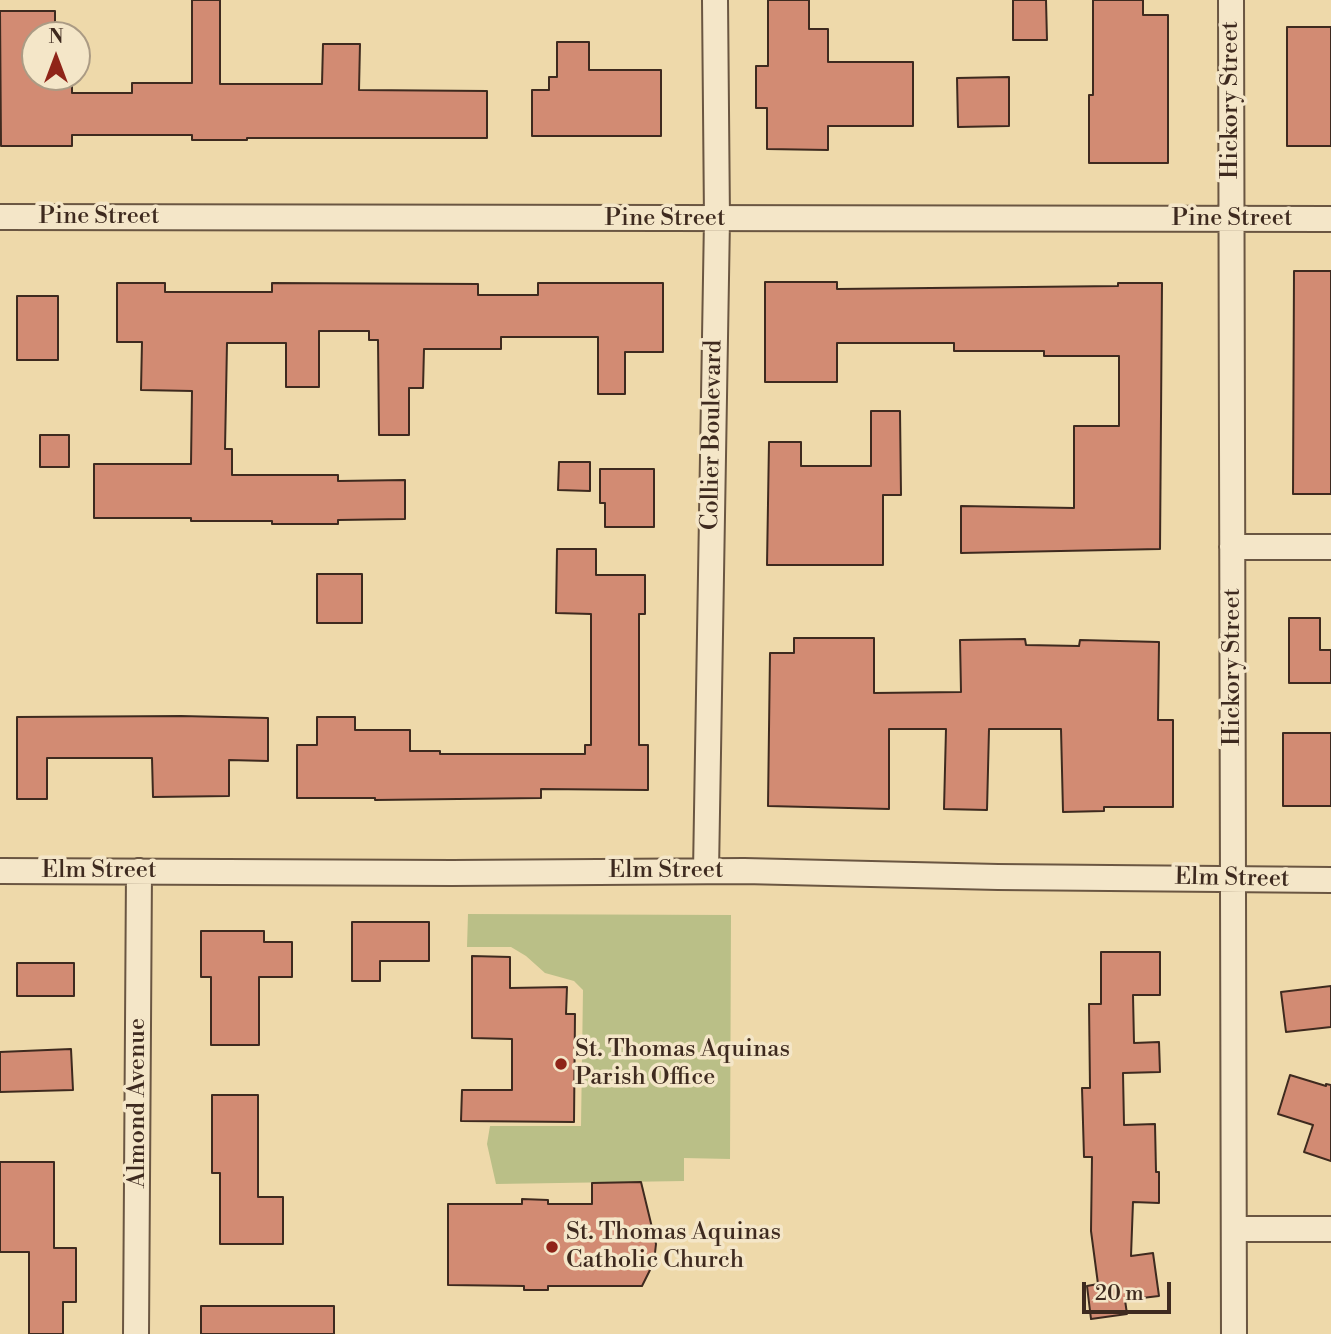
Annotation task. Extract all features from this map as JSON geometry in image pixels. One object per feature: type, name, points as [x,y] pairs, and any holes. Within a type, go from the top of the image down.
[{"type":"street","name":"Collier Boulevard","points":[[706,871],[717,219],[715,0]]},
{"type":"street","name":"Hickory Street","points":[[1231,0],[1234,1334]]},
{"type":"street","name":"Pine Street","points":[[0,217],[1331,219]]},
{"type":"street","points":[[1232,547],[1331,547]]},
{"type":"street","name":"Elm Street","points":[[0,871],[706,871],[1331,880]]},
{"type":"street","name":"Almond Avenue","points":[[136,1334],[139,871]]},
{"type":"street","points":[[1234,1229],[1331,1229]]},
{"type":"green space","points":[[468,914],[731,915],[730,1159],[684,1158],[684,1181],[496,1184],[487,1144],[490,1126],[581,1126],[583,990],[574,981],[545,973],[511,947],[467,947]]},
{"type":"building","points":[[192,0],[220,0],[220,84],[322,84],[323,44],[360,44],[359,90],[487,91],[487,138],[192,140],[192,135],[72,135],[72,146],[1,146],[0,11],[55,11],[55,21],[21,21],[21,91],[132,93],[132,83],[192,83]]},
{"type":"building","points":[[768,0],[809,0],[809,29],[828,29],[828,62],[913,62],[913,126],[828,126],[828,150],[767,149],[767,108],[756,108],[756,66],[768,66]]},
{"type":"building","points":[[1013,0],[1046,0],[1047,40],[1013,40]]},
{"type":"building","points":[[1093,0],[1143,0],[1143,15],[1168,15],[1168,163],[1089,163],[1089,95],[1093,95]]},
{"type":"building","points":[[1287,27],[1331,27],[1331,146],[1287,146]]},
{"type":"building","points":[[557,42],[589,42],[589,70],[661,70],[661,136],[532,136],[532,90],[549,90],[549,77],[557,77]]},
{"type":"building","points":[[1009,77],[1009,126],[958,127],[957,78]]},
{"type":"building","points":[[1294,271],[1331,271],[1331,494],[1293,494]]},
{"type":"building","points":[[765,282],[837,282],[837,289],[1118,286],[1118,283],[1162,283],[1160,549],[961,553],[961,506],[1074,508],[1074,426],[1119,426],[1119,356],[1044,356],[1044,351],[954,351],[954,343],[837,343],[837,382],[765,382]]},
{"type":"building","points":[[117,283],[165,283],[165,292],[272,292],[272,283],[478,284],[478,295],[538,295],[538,283],[663,283],[663,352],[625,352],[625,394],[598,394],[598,337],[501,337],[501,349],[424,349],[423,388],[409,388],[409,435],[379,435],[378,340],[369,340],[369,331],[319,331],[319,387],[286,387],[286,343],[227,343],[225,449],[232,449],[232,475],[338,475],[338,481],[405,480],[405,519],[338,520],[338,524],[272,524],[272,521],[191,521],[191,518],[94,518],[94,464],[191,464],[192,391],[141,390],[142,342],[117,342]]},
{"type":"building","points":[[17,296],[58,296],[58,360],[17,360]]},
{"type":"building","points":[[871,411],[900,411],[901,495],[883,495],[883,565],[767,565],[769,442],[801,442],[801,466],[871,466]]},
{"type":"building","points":[[40,435],[69,435],[69,467],[40,467]]},
{"type":"building","points":[[559,462],[590,462],[590,491],[558,490]]},
{"type":"building","points":[[600,469],[654,469],[654,527],[605,527],[605,503],[600,503]]},
{"type":"building","points":[[557,549],[596,549],[596,575],[645,575],[645,614],[639,614],[639,745],[648,745],[648,790],[541,789],[541,798],[297,798],[297,745],[317,745],[317,717],[355,717],[355,730],[410,730],[410,751],[440,751],[440,754],[585,754],[585,745],[591,745],[591,614],[556,613]]},
{"type":"building","points":[[317,574],[362,574],[362,623],[317,623]]},
{"type":"building","points":[[1289,618],[1320,618],[1320,650],[1331,650],[1331,683],[1289,683]]},
{"type":"building","points":[[794,638],[874,638],[874,693],[961,692],[960,640],[1025,639],[1026,645],[1079,646],[1080,640],[1159,642],[1158,720],[1173,720],[1173,807],[1104,807],[1104,811],[1063,812],[1061,729],[989,729],[987,810],[944,809],[946,729],[889,729],[889,809],[768,806],[770,653],[794,653]]},
{"type":"building","points":[[17,717],[268,718],[268,761],[229,760],[229,796],[153,797],[152,758],[47,758],[47,799],[17,799]]},
{"type":"building","points":[[1283,733],[1331,733],[1331,806],[1283,806]]},
{"type":"building","points":[[352,922],[429,922],[429,961],[380,961],[380,981],[352,981]]},
{"type":"building","points":[[201,931],[264,931],[264,942],[292,942],[292,977],[259,977],[259,1045],[211,1045],[211,977],[201,977]]},
{"type":"building","points":[[1101,952],[1160,952],[1160,995],[1133,995],[1134,1043],[1159,1042],[1160,1072],[1123,1073],[1124,1125],[1155,1124],[1159,1203],[1133,1202],[1131,1256],[1153,1253],[1159,1296],[1125,1300],[1127,1314],[1091,1319],[1087,1286],[1098,1284],[1091,1231],[1092,1157],[1084,1157],[1082,1088],[1090,1088],[1089,1004],[1101,1004]]},
{"type":"building","points":[[472,956],[510,957],[510,988],[567,987],[566,1014],[575,1014],[574,1122],[461,1121],[462,1090],[512,1090],[512,1039],[472,1038]]},
{"type":"building","points":[[17,963],[74,963],[74,996],[17,996]]},
{"type":"building","points":[[1331,986],[1331,1027],[1286,1032],[1281,992]]},
{"type":"building","points":[[71,1049],[73,1090],[0,1092],[0,1052]]},
{"type":"building","points":[[1290,1075],[1326,1086],[1331,1085],[1331,1161],[1304,1152],[1313,1125],[1278,1114]]},
{"type":"building","points":[[212,1095],[258,1095],[258,1197],[283,1197],[283,1244],[220,1244],[220,1173],[212,1173]]},
{"type":"building","points":[[0,1162],[54,1162],[54,1248],[76,1248],[76,1302],[63,1302],[63,1334],[29,1334],[29,1252],[0,1252]]},
{"type":"building","name":"St. Thomas Aquinas Catholic Church","points":[[641,1182],[656,1244],[654,1262],[642,1286],[548,1286],[548,1290],[524,1290],[524,1286],[448,1285],[448,1204],[522,1204],[522,1199],[548,1200],[548,1204],[592,1204],[592,1183]]},
{"type":"building","points":[[201,1306],[334,1306],[334,1334],[201,1334]]},
{"type":"place","name":"St. Thomas Aquinas Parish Office","points":[[561,1064]]},
{"type":"place","name":"St. Thomas Aquinas Catholic Church","points":[[552,1247]]}]
